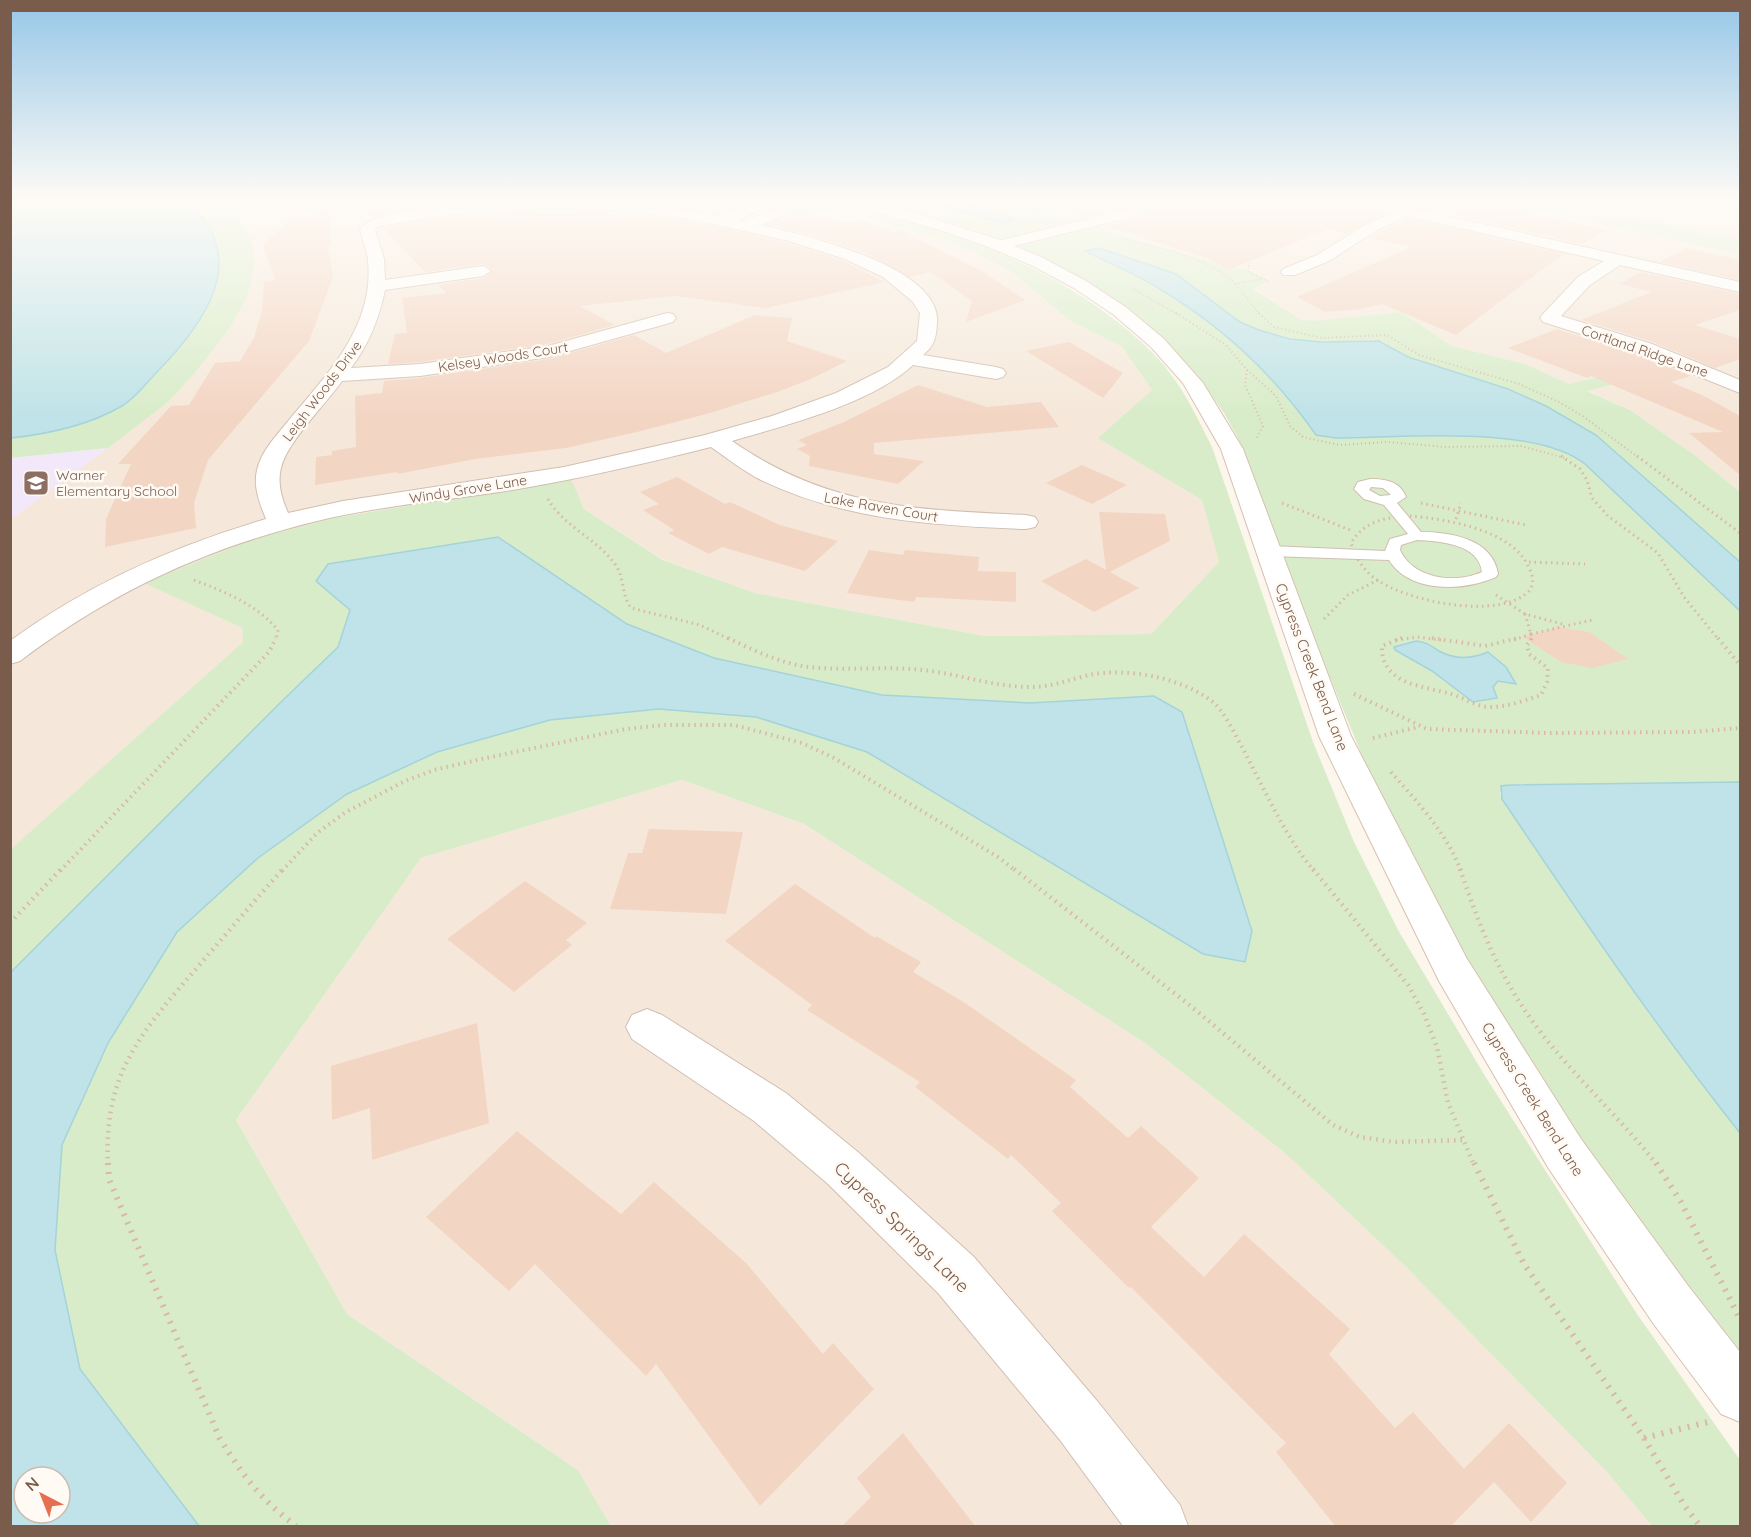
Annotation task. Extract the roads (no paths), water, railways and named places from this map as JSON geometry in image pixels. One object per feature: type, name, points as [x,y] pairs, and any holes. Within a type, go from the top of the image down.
[{"type":"street","name":"Leigh Woods Drive","points":[[280,523],[270,495],[267,473],[278,449],[357,347],[372,316],[379,286],[378,273]]},
{"type":"street","points":[[379,286],[471,273]]},
{"type":"street","name":"Windy Grove Lane","points":[[10,655],[35,636],[110,590],[177,560],[280,523],[337,509],[573,472],[715,440],[790,417],[845,396],[888,376],[912,359],[929,338],[932,319],[920,296],[903,282],[883,273]]},
{"type":"street","name":"Cypress Creek Bend Lane","points":[[1055,273],[1082,286],[1118,309],[1156,341],[1189,377],[1211,408],[1232,449],[1335,735],[1453,970],[1565,1154],[1671,1305],[1740,1395]]},
{"type":"street","name":"Cortland Ridge Lane","points":[[1597,273],[1584,281],[1549,318],[1645,348],[1740,387]]},
{"type":"street","points":[[1678,273],[1740,287]]},
{"type":"street","name":"Kelsey Woods Court","points":[[335,375],[420,370],[549,351],[667,318]]},
{"type":"street","points":[[912,359],[996,373]]},
{"type":"street","name":"Lake Raven Court","points":[[715,440],[768,475],[810,493],[879,509],[954,519],[1026,522]]},
{"type":"street","name":"Cypress Springs Lane","points":[[647,1027],[770,1107],[843,1168],[956,1275],[1079,1421],[1159,1527]]},
{"type":"lane","points":[[1388,501],[1417,536]]},
{"type":"lane","points":[[1417,536],[1440,537],[1466,545],[1486,558],[1490,566],[1490,574],[1470,582],[1437,582],[1409,571],[1393,556],[1392,550],[1395,542],[1417,536]]},
{"type":"lane","points":[[1269,551],[1393,556]]},
{"type":"water","points":[[11,273],[218,273],[215,289],[191,333],[130,400],[107,414],[81,424],[11,438]]},
{"type":"water","points":[[1129,273],[1176,274],[1240,322],[1259,330],[1290,339],[1321,342],[1379,341],[1408,357],[1508,389],[1546,406],[1596,435],[1740,562],[1740,611],[1585,464],[1563,451],[1534,443],[1501,438],[1430,436],[1336,438],[1316,435],[1266,373],[1227,337],[1185,305]]},
{"type":"water","points":[[498,537],[627,624],[714,658],[882,695],[1030,703],[1154,696],[1182,712],[1252,931],[1245,962],[1203,954],[867,752],[756,717],[659,709],[550,720],[437,752],[347,794],[258,858],[177,932],[108,1043],[62,1145],[55,1250],[80,1369],[199,1526],[11,1526],[11,972],[338,647],[350,610],[316,581],[328,564]]},
{"type":"water","points":[[1416,641],[1457,657],[1470,657],[1488,652],[1506,667],[1516,684],[1498,681],[1493,687],[1497,698],[1473,702],[1432,671],[1395,650],[1394,647]]},
{"type":"water","points":[[1740,782],[1740,1133],[1647,1010],[1588,926],[1502,799],[1501,786]]},
{"type":"place","name":"Warner Elementary School","points":[[36,483]]}]
